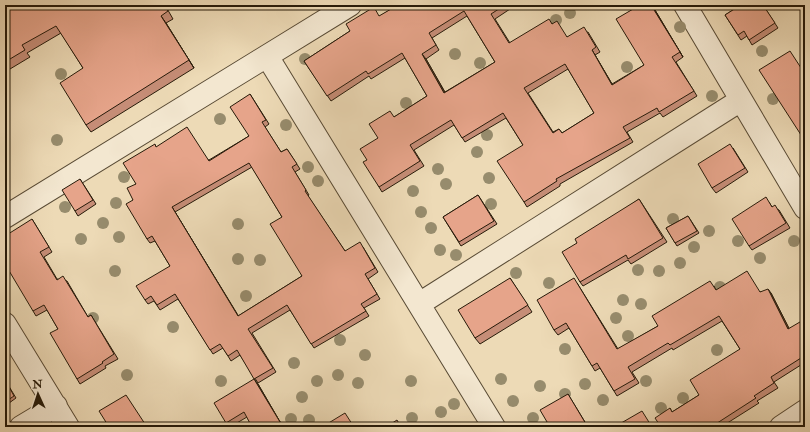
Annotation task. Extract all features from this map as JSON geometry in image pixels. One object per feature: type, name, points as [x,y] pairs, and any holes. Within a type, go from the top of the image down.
[{"type":"street","points":[[5,217],[350,5]]},
{"type":"street","points":[[684,5],[805,208]]},
{"type":"street","points":[[267,56],[494,427]]},
{"type":"street","points":[[419,304],[741,100]]},
{"type":"street","points":[[5,324],[68,427]]},
{"type":"street","points":[[21,427],[56,406]]},
{"type":"street","points":[[781,427],[805,411]]},
{"type":"building","points":[[5,5],[164,5],[168,11],[161,16],[189,60],[86,125],[60,83],[83,68],[56,26],[22,45],[25,50],[5,62]]},
{"type":"building","points":[[398,5],[505,5],[491,14],[509,43],[549,19],[552,24],[557,21],[567,37],[584,27],[596,47],[592,50],[612,85],[644,65],[616,19],[640,5],[651,5],[680,52],[672,57],[694,91],[659,112],[657,108],[623,127],[630,138],[556,179],[557,181],[524,202],[497,161],[523,145],[503,113],[462,138],[451,120],[410,145],[420,161],[379,187],[363,162],[367,160],[360,149],[378,138],[369,124],[390,111],[394,117],[427,96],[402,53],[368,74],[366,71],[327,96],[304,61],[350,31],[346,24],[374,7],[379,16]],"holes":[[[464,11],[495,62],[444,93],[422,54],[436,45],[429,33]],[[565,64],[594,113],[562,133],[559,129],[553,133],[524,88]]]},
{"type":"building","points":[[734,5],[763,5],[775,23],[749,40],[744,31],[738,35],[725,15],[736,8]]},
{"type":"building","points":[[790,51],[805,74],[805,136],[803,138],[759,70]]},
{"type":"building","points":[[250,94],[266,120],[262,122],[281,152],[287,149],[297,164],[292,167],[306,190],[305,191],[345,251],[360,242],[375,268],[365,274],[377,294],[361,304],[366,311],[311,344],[287,305],[248,329],[273,368],[254,379],[237,350],[228,356],[220,344],[210,350],[175,294],[157,305],[151,296],[145,300],[136,286],[170,266],[152,236],[147,239],[126,204],[133,200],[127,188],[136,184],[123,163],[155,144],[156,147],[187,127],[209,161],[249,136],[230,107]],"holes":[[[249,163],[282,217],[270,224],[302,276],[238,316],[172,207]]]},
{"type":"building","points":[[730,144],[745,168],[712,188],[698,164]]},
{"type":"building","points":[[80,179],[93,200],[75,211],[62,190]]},
{"type":"building","points":[[478,195],[494,221],[459,242],[443,217]]},
{"type":"building","points":[[766,197],[772,207],[775,205],[786,223],[749,246],[732,219]]},
{"type":"building","points":[[639,199],[663,238],[628,259],[626,255],[580,282],[562,252],[577,243],[575,239]]},
{"type":"building","points":[[688,216],[697,231],[675,243],[666,228]]},
{"type":"building","points":[[32,219],[49,247],[40,252],[57,280],[63,276],[88,317],[91,315],[114,354],[102,362],[103,363],[77,379],[50,333],[58,329],[44,305],[33,311],[5,264],[5,236]]},
{"type":"building","points":[[747,271],[760,292],[768,289],[788,329],[805,319],[805,364],[801,358],[771,377],[774,383],[754,396],[756,398],[711,427],[661,427],[655,418],[670,408],[672,412],[699,395],[690,380],[740,349],[719,316],[670,345],[668,343],[628,367],[635,379],[614,391],[597,363],[592,366],[566,323],[554,330],[537,300],[574,278],[617,349],[658,326],[652,316],[710,281],[716,290]]},
{"type":"building","points":[[510,278],[528,305],[475,338],[458,310]]},
{"type":"building","points":[[254,379],[283,427],[252,427],[244,412],[226,423],[214,403]]},
{"type":"building","points":[[7,383],[14,396],[5,402],[5,384]]},
{"type":"building","points":[[568,394],[586,424],[581,427],[550,427],[540,410]]},
{"type":"building","points":[[126,395],[147,427],[109,427],[99,411]]},
{"type":"building","points":[[642,411],[652,427],[616,426]]},
{"type":"building","points":[[345,413],[354,427],[322,427]]},
{"type":"building","points":[[397,420],[401,427],[386,427]]}]
